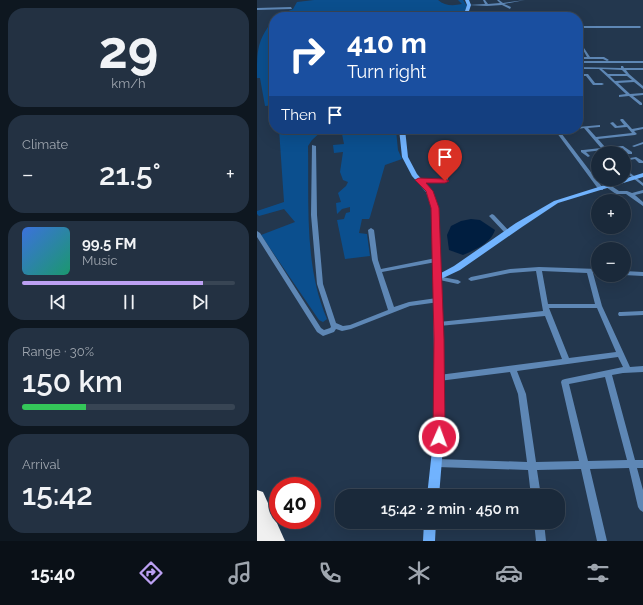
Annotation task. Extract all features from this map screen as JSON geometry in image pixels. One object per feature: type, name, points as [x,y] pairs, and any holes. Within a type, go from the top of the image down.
[{"type":"highway","points":[[257,498],[276,541]]},
{"type":"highway","points":[[257,527],[263,541]]},
{"type":"street","points":[[290,0],[304,1]]},
{"type":"street","points":[[467,0],[469,5],[467,12]]},
{"type":"street","points":[[484,0],[487,4]]},
{"type":"street","points":[[499,0],[502,4],[510,8]]},
{"type":"street","points":[[469,5],[502,4],[524,0]]},
{"type":"street","points":[[257,9],[291,8]]},
{"type":"street","points":[[583,27],[640,27]]},
{"type":"street","points":[[583,48],[589,58]]},
{"type":"street","points":[[583,58],[604,58],[607,60]]},
{"type":"street","points":[[583,62],[643,62]]},
{"type":"street","points":[[617,62],[628,75],[643,88]]},
{"type":"street","points":[[635,62],[642,69]]},
{"type":"street","points":[[583,68],[642,69]]},
{"type":"street","points":[[599,68],[641,104]]},
{"type":"street","points":[[583,75],[586,75],[594,84],[602,84]]},
{"type":"street","points":[[606,75],[628,75]]},
{"type":"street","points":[[614,82],[635,81]]},
{"type":"street","points":[[620,96],[643,94]]},
{"type":"street","points":[[595,138],[635,134],[622,120]]},
{"type":"street","points":[[612,123],[616,127],[627,126]]},
{"type":"street","points":[[585,127],[599,126]]},
{"type":"street","points":[[585,127],[602,146]]},
{"type":"street","points":[[631,130],[641,129],[643,133]]},
{"type":"street","points":[[403,134],[405,157],[412,172],[429,191],[435,208],[439,324],[440,423],[434,489]]},
{"type":"street","points":[[560,134],[605,187],[618,193],[627,192],[630,194]]},
{"type":"street","points":[[633,146],[643,143]]},
{"type":"street","points":[[314,146],[314,215],[320,284],[333,325],[342,329],[351,327],[409,304],[437,300]]},
{"type":"street","points":[[588,156],[583,151],[591,151]]},
{"type":"street","points":[[631,159],[636,158],[641,162]]},
{"type":"street","points":[[419,180],[445,181],[450,162]]},
{"type":"street","points":[[437,278],[457,268],[557,202],[643,175]]},
{"type":"street","points":[[633,178],[643,185]]},
{"type":"street","points":[[631,195],[643,191]]},
{"type":"street","points":[[631,195],[643,204]]},
{"type":"street","points":[[492,216],[508,233]]},
{"type":"street","points":[[371,230],[375,260],[392,311]]},
{"type":"street","points":[[257,233],[319,330],[323,333],[327,333],[335,326]]},
{"type":"street","points":[[378,271],[436,260]]},
{"type":"street","points":[[539,269],[546,310],[566,360]]},
{"type":"street","points":[[471,279],[510,271],[539,269],[589,271],[599,306],[628,370]]},
{"type":"street","points":[[631,273],[643,274]]},
{"type":"street","points":[[437,278],[458,282]]},
{"type":"street","points":[[439,324],[546,310],[599,306]]},
{"type":"street","points":[[621,314],[643,313]]},
{"type":"street","points":[[439,378],[620,354]]},
{"type":"street","points":[[512,368],[522,394],[535,489]]},
{"type":"street","points":[[602,541],[565,382],[608,373],[643,369]]},
{"type":"street","points":[[608,373],[643,507]]},
{"type":"street","points":[[437,464],[533,466],[643,464]]},
{"type":"street","points":[[429,541],[430,529]]},
{"type":"street","points":[[540,529],[541,541]]},
{"type":"shaded area","points":[[314,0],[438,0],[452,5],[462,4],[458,0],[463,0],[467,6],[464,12],[286,12],[293,9],[297,2]]},
{"type":"shaded area","points":[[269,26],[269,106],[265,106],[260,78],[257,78],[258,52],[264,33]]},
{"type":"shaded area","points":[[279,134],[319,134],[308,146],[308,212],[314,278],[327,319],[323,322],[319,320],[261,235],[295,222],[284,209],[259,216],[257,214],[257,211],[284,202]]},
{"type":"shaded area","points":[[342,134],[396,134],[398,150],[402,159],[385,165],[370,217],[369,219],[362,219],[359,233],[367,234],[370,256],[345,259],[337,220],[344,219],[346,213],[350,212],[350,207],[342,209],[337,214],[336,203],[341,202],[338,193],[346,186],[348,182],[343,180],[340,172],[343,152],[334,153],[333,145],[344,144]]},
{"type":"shaded area","points":[[471,219],[480,220],[495,230],[493,235],[482,246],[463,255],[449,250],[447,235],[451,226],[461,221]]},
{"type":"route","points":[[439,437],[439,339],[435,208],[431,194],[427,187],[419,180],[445,181]]}]
